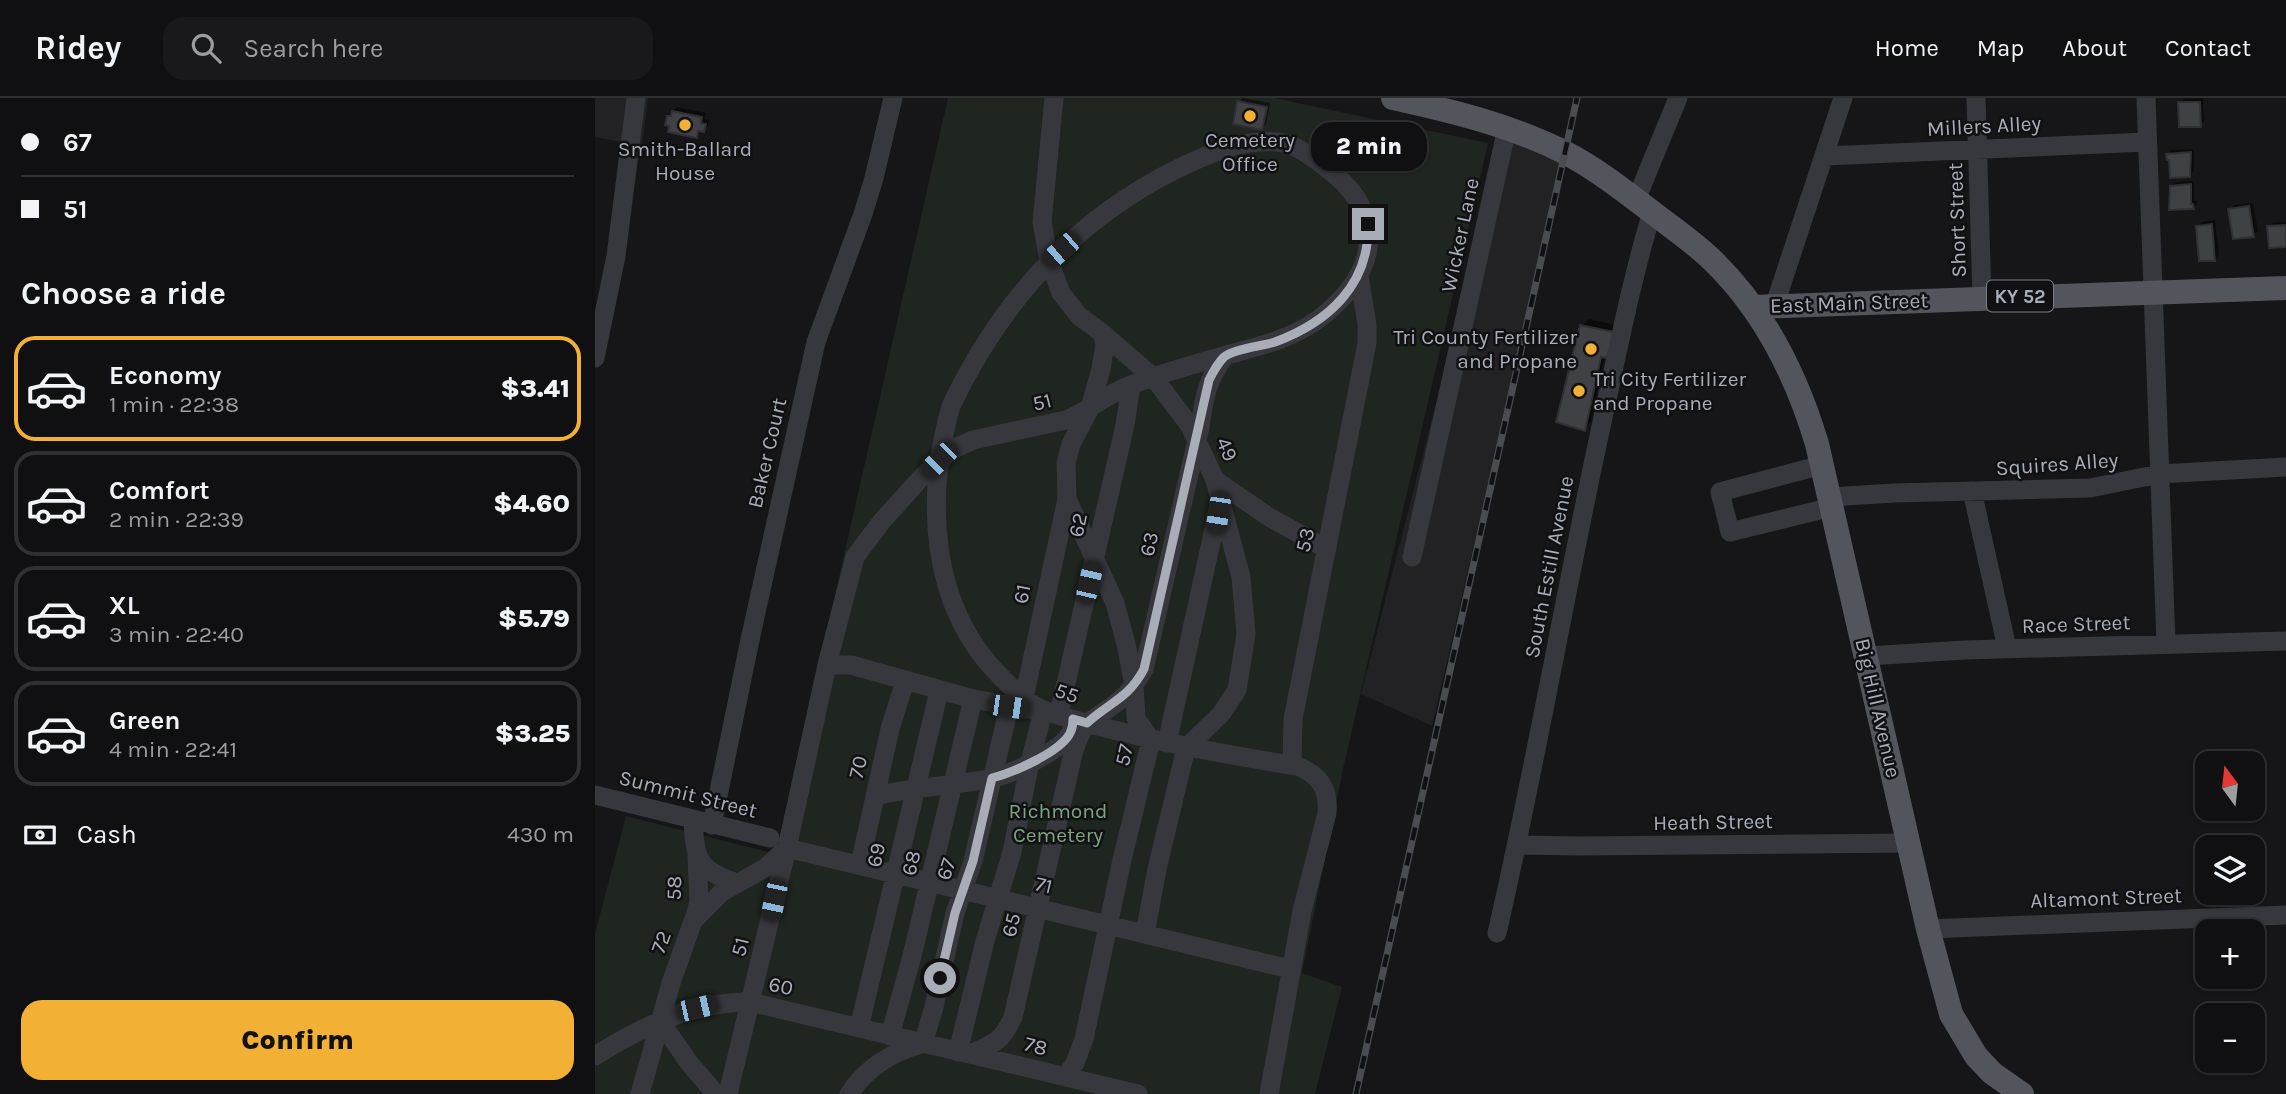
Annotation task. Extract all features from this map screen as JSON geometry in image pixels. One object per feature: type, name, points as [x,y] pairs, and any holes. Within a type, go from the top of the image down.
[{"type":"main road","name":"East Main Street","points":[[1393,98],[1460,105],[1565,153],[1644,206],[1709,257],[1764,307],[2286,288]]},
{"type":"main road","name":"Big Hill Avenue","points":[[1764,307],[1804,402],[1822,465],[1928,929],[1951,1014],[1976,1056],[1992,1073],[2022,1094]]},
{"type":"street","points":[[595,358],[616,256],[636,98]]},
{"type":"street","name":"Baker Court","points":[[703,822],[751,635],[816,342],[867,202],[893,98]]},
{"type":"street","name":"49","points":[[1054,98],[1042,222],[1049,261],[1061,293],[1079,316],[1154,378],[1180,409],[1197,438],[1218,489],[1241,577],[1246,634],[1237,690],[1229,704],[1187,748],[1157,869],[1145,934]]},
{"type":"street","name":"South Estill Avenue","points":[[1497,933],[1589,480],[1630,294],[1644,206],[1678,98]]},
{"type":"street","points":[[1764,307],[1824,156],[1843,98]]},
{"type":"street","name":"Short Street","points":[[1976,98],[1982,298]]},
{"type":"street","points":[[2146,98],[2166,644]]},
{"type":"street","name":"Wicker Lane","points":[[1412,557],[1507,128]]},
{"type":"street","name":"51","points":[[728,1094],[787,848],[827,665],[855,556],[882,520],[939,460],[960,445],[1066,420],[1131,385],[1288,337],[1320,317],[1349,292],[1363,266],[1368,238],[1365,213],[1356,195],[1338,176],[1307,153],[1280,142],[1228,148],[1153,181],[1102,214],[1049,261]]},
{"type":"street","name":"Millers Alley","points":[[1824,156],[2147,142]]},
{"type":"street","name":"55","points":[[1016,703],[971,640],[953,601],[937,544],[935,518],[939,460],[951,406],[968,373],[995,327],[1049,261]]},
{"type":"street","name":"53","points":[[1292,765],[1293,719],[1364,363],[1367,327],[1359,276]]},
{"type":"street","points":[[1320,317],[1341,313],[1352,316],[1367,327]]},
{"type":"street","name":"57","points":[[1065,1076],[1075,1063],[1084,1039],[1108,925],[1159,742],[1136,718],[1134,685],[1115,603],[1067,499],[1066,463],[1071,444],[1090,408],[1104,354],[1102,333]]},
{"type":"street","name":"63","points":[[875,796],[992,778],[1030,762],[1065,740],[1071,733],[1066,717],[1097,714],[1120,700],[1134,685],[1144,669],[1148,655],[1209,380],[1225,356]]},
{"type":"street","name":"62","points":[[1066,717],[1095,556],[1125,425],[1131,385]]},
{"type":"street","name":"Squires Alley","points":[[1822,465],[1720,492],[1730,531],[1831,502],[1894,493],[2091,488],[2159,474],[2243,467],[2286,467]]},
{"type":"street","points":[[1159,742],[1216,528],[1218,489],[1327,549]]},
{"type":"street","points":[[1972,491],[2007,648]]},
{"type":"street","name":"61","points":[[1016,703],[1067,499]]},
{"type":"street","name":"Race Street","points":[[1867,656],[2007,648],[2286,641]]},
{"type":"street","name":"55","points":[[827,665],[851,665],[973,699],[1016,703],[1159,742],[1292,765],[1308,770],[1318,777],[1328,800],[1321,843],[1301,911],[1283,1021],[1268,1090]]},
{"type":"street","name":"70","points":[[860,864],[898,698],[905,681]]},
{"type":"street","name":"69","points":[[859,1028],[939,691]]},
{"type":"street","name":"68","points":[[890,1035],[973,699]]},
{"type":"street","name":"67","points":[[923,1044],[955,913],[973,861],[992,778],[1016,703]]},
{"type":"street","points":[[964,1053],[985,941],[1011,852],[1030,762],[1066,717]]},
{"type":"street","name":"65","points":[[964,1053],[995,1043],[1006,1033],[1013,1017],[1073,754],[1081,731],[1066,717]]},
{"type":"street","name":"Summit Street","points":[[595,795],[770,838]]},
{"type":"street","name":"58","points":[[693,921],[699,902],[697,855],[703,822]]},
{"type":"street","name":"Heath Street","points":[[1517,845],[1908,843]]},
{"type":"street","name":"71","points":[[787,848],[1290,969]]},
{"type":"street","name":"72","points":[[639,1094],[693,921],[711,902],[737,883],[765,868],[787,848]]},
{"type":"street","name":"58","points":[[697,855],[707,870],[737,883]]},
{"type":"street","name":"Altamont Street","points":[[1928,929],[2286,915]]},
{"type":"street","name":"60","points":[[595,1056],[681,1012],[714,1004],[750,1002],[923,1044]]},
{"type":"street","name":"65","points":[[1013,1017],[1012,1049],[1018,1065]]},
{"type":"street","points":[[660,1021],[690,1064],[716,1094]]},
{"type":"street","name":"57","points":[[1084,1039],[1083,1065],[1094,1083]]},
{"type":"street","points":[[849,1094],[863,1077],[886,1058],[923,1044]]},
{"type":"street","name":"78","points":[[923,1044],[1138,1094]]},
{"type":"shaded area","points":[[595,98],[648,98],[642,146],[595,137]]},
{"type":"shaded area","points":[[1507,128],[1565,153],[1432,726],[1361,694]]},
{"type":"green space","name":"Richmond Cemetery","points":[[948,98],[1274,98],[1488,143],[1343,769],[1302,973],[1342,987],[1315,1094],[595,1094],[595,934],[626,816],[776,854]]},
{"type":"building","name":"Cemetery Office","points":[[1237,101],[1267,107],[1262,130],[1233,124]]},
{"type":"building","points":[[2178,102],[2200,102],[2201,127],[2179,127]]},
{"type":"building","name":"Smith-Ballard House","points":[[672,111],[702,117],[701,123],[706,124],[704,132],[698,131],[697,138],[668,132],[669,126],[665,125],[667,116],[671,116]]},
{"type":"building","points":[[1331,133],[1355,138],[1349,164],[1325,159]]},
{"type":"building","points":[[2191,152],[2190,177],[2170,178],[2166,154]]},
{"type":"building","points":[[2191,184],[2191,204],[2194,209],[2169,210],[2170,186]]},
{"type":"building","points":[[2249,206],[2254,237],[2233,239],[2228,209]]},
{"type":"building","points":[[2212,224],[2215,261],[2199,261],[2196,226]]},
{"type":"building","points":[[2286,225],[2286,247],[2269,248],[2267,226]]},
{"type":"building","name":"Tri City Fertilizer and Propane","points":[[1580,325],[1614,332],[1607,358],[1601,357],[1585,431],[1556,422]]},
{"type":"railway","points":[[1356,1094],[1577,98]]},
{"type":"place","name":"Cemetery Office","points":[[1250,116]]},
{"type":"place","name":"Smith-Ballard House","points":[[685,125]]},
{"type":"place","name":"Tri County Fertilizer and Propane","points":[[1591,349]]},
{"type":"place","name":"Tri City Fertilizer and Propane","points":[[1579,391]]},
{"type":"route","points":[[940,978],[955,913],[973,861],[992,778],[1019,768],[1065,740],[1071,733],[1073,719],[1087,723],[1120,700],[1138,681],[1144,669],[1200,426],[1204,395],[1215,369],[1225,356],[1288,337],[1304,328],[1349,292],[1357,280],[1367,252],[1368,224]]}]
